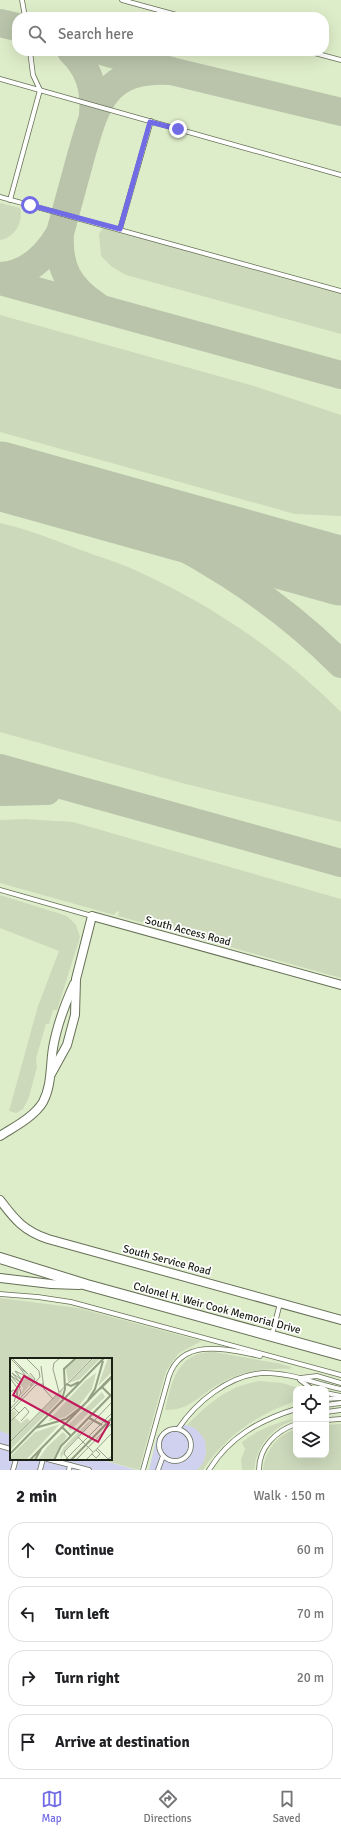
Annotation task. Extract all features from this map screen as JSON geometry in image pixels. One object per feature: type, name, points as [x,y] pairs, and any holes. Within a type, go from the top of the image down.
[{"type":"street","points":[[0,1136],[37,1109],[43,1102],[51,1074],[53,1048],[62,1011],[76,979],[92,916]]},
{"type":"street","name":"South Access Road","points":[[92,916],[341,984]]},
{"type":"street","points":[[51,1074],[67,1045],[75,1015],[76,979]]},
{"type":"street","name":"South Service Road","points":[[0,1200],[18,1223],[37,1235],[341,1320]]},
{"type":"street","name":"Colonel H. Weir Cook Memorial Drive","points":[[0,1258],[87,1285],[341,1355]]},
{"type":"street","points":[[0,1278],[51,1284],[87,1285]]},
{"type":"lane","points":[[22,0],[24,12]]},
{"type":"lane","points":[[122,0],[166,12]]},
{"type":"lane","points":[[10,200],[40,90],[33,75],[31,56]]},
{"type":"lane","points":[[326,56],[341,60]]},
{"type":"lane","points":[[0,79],[341,175]]},
{"type":"lane","points":[[120,229],[150,122]]},
{"type":"lane","points":[[0,197],[176,244],[341,291]]},
{"type":"lane","points":[[0,890],[92,916]]},
{"type":"lane","points":[[0,1294],[38,1297],[71,1302],[341,1375]]},
{"type":"lane","points":[[272,1336],[280,1303]]},
{"type":"lane","points":[[144,1470],[172,1370],[185,1355],[200,1349],[215,1348],[292,1362]]},
{"type":"lane","points":[[178,1429],[196,1407],[214,1392],[236,1381],[263,1373],[298,1378],[341,1389]]},
{"type":"lane","points":[[298,1378],[317,1376],[341,1383]]},
{"type":"lane","points":[[298,1378],[308,1386]]},
{"type":"lane","points":[[329,1394],[341,1397]]},
{"type":"lane","points":[[329,1399],[341,1397]]},
{"type":"lane","points":[[329,1405],[341,1403]]},
{"type":"lane","points":[[209,1470],[225,1448],[243,1433],[266,1420],[293,1410]]},
{"type":"lane","points":[[329,1412],[341,1410]]},
{"type":"lane","points":[[329,1420],[341,1419]]},
{"type":"lane","points":[[259,1470],[260,1459],[267,1444],[282,1430],[293,1425]]},
{"type":"lane","points":[[178,1429],[187,1434],[191,1447],[189,1453],[182,1460],[175,1462],[169,1460],[160,1453],[159,1444],[162,1435],[169,1430],[178,1429]]},
{"type":"lane","points":[[0,1446],[10,1449]]},
{"type":"lane","points":[[158,1470],[163,1456]]},
{"type":"lane","points":[[14,1470],[16,1460]]},
{"type":"lane","points":[[40,1470],[43,1460]]},
{"type":"lane","points":[[51,1460],[89,1470]]},
{"type":"lane","points":[[69,1470],[70,1465]]},
{"type":"shaded area","points":[[0,0],[341,0],[341,1470],[0,1470]]},
{"type":"shaded area","points":[[0,203],[20,208],[21,219],[14,233],[5,239],[0,240]]},
{"type":"shaded area","points":[[103,228],[341,291],[341,334],[126,275],[112,267],[101,256],[99,234]]},
{"type":"shaded area","points":[[0,315],[254,386],[341,415],[341,516],[295,514],[0,432]]},
{"type":"shaded area","points":[[0,523],[39,534],[115,562],[137,571],[193,599],[220,615],[270,650],[318,690],[341,712],[341,822],[182,783],[0,732]]},
{"type":"shaded area","points":[[24,819],[73,822],[341,899],[341,978],[118,916],[119,912],[117,911],[114,915],[0,883],[0,820]]},
{"type":"shaded area","points":[[0,895],[67,916],[76,925],[80,937],[57,1010],[53,1010],[49,1024],[46,1024],[36,1058],[37,1067],[29,1097],[23,1109],[16,1113],[9,1111],[38,1006],[59,951],[0,928]]},
{"type":"shaded area","points":[[0,1298],[78,1308],[202,1341],[179,1353],[166,1371],[139,1470],[103,1460],[112,1460],[112,1358],[10,1358],[10,1435],[0,1431]]},
{"type":"shaded area","points":[[214,1352],[291,1367],[290,1369],[253,1371],[236,1376],[219,1384],[188,1405],[181,1408],[165,1410],[170,1389],[178,1370],[192,1357],[202,1353]]},
{"type":"shaded area","points":[[259,1381],[282,1383],[293,1386],[293,1402],[256,1419],[221,1447],[203,1470],[197,1470],[205,1458],[205,1445],[199,1433],[194,1428],[187,1425],[219,1397],[248,1383]]},
{"type":"shaded area","points":[[293,1419],[278,1428],[266,1439],[258,1453],[254,1470],[242,1470],[241,1460],[245,1449],[242,1442],[254,1434],[279,1423]]},
{"type":"shaded area","points":[[341,1424],[341,1470],[263,1470],[269,1450],[283,1435],[293,1430],[293,1458],[329,1458],[329,1425]]},
{"type":"building","points":[[182,1424],[195,1428],[205,1441],[206,1453],[203,1463],[197,1470],[149,1470],[157,1437],[167,1428]]},
{"type":"building","points":[[0,1431],[10,1435],[10,1460],[102,1460],[136,1470],[0,1470]]},
{"type":"taxiway","points":[[0,23],[12,26]]},
{"type":"taxiway","points":[[75,56],[83,65],[90,80],[93,97],[93,115]]},
{"type":"taxiway","points":[[119,56],[171,71],[341,112]]},
{"type":"taxiway","points":[[97,306],[87,299],[72,284],[63,266],[60,245],[60,233],[86,137],[99,105],[107,92],[117,82],[131,75],[149,71],[171,71]]},
{"type":"taxiway","points":[[0,276],[10,275],[28,268],[43,256],[60,233]]},
{"type":"taxiway","points":[[0,281],[341,375]]},
{"type":"taxiway","points":[[0,478],[101,509],[167,539],[229,574],[259,595],[288,616],[341,664]]},
{"type":"taxiway","points":[[0,768],[341,863]]},
{"type":"taxiway","points":[[0,792],[47,791]]},
{"type":"runway","points":[[0,476],[341,571]]},
{"type":"route","points":[[30,205],[120,229],[150,122],[178,129]]}]
